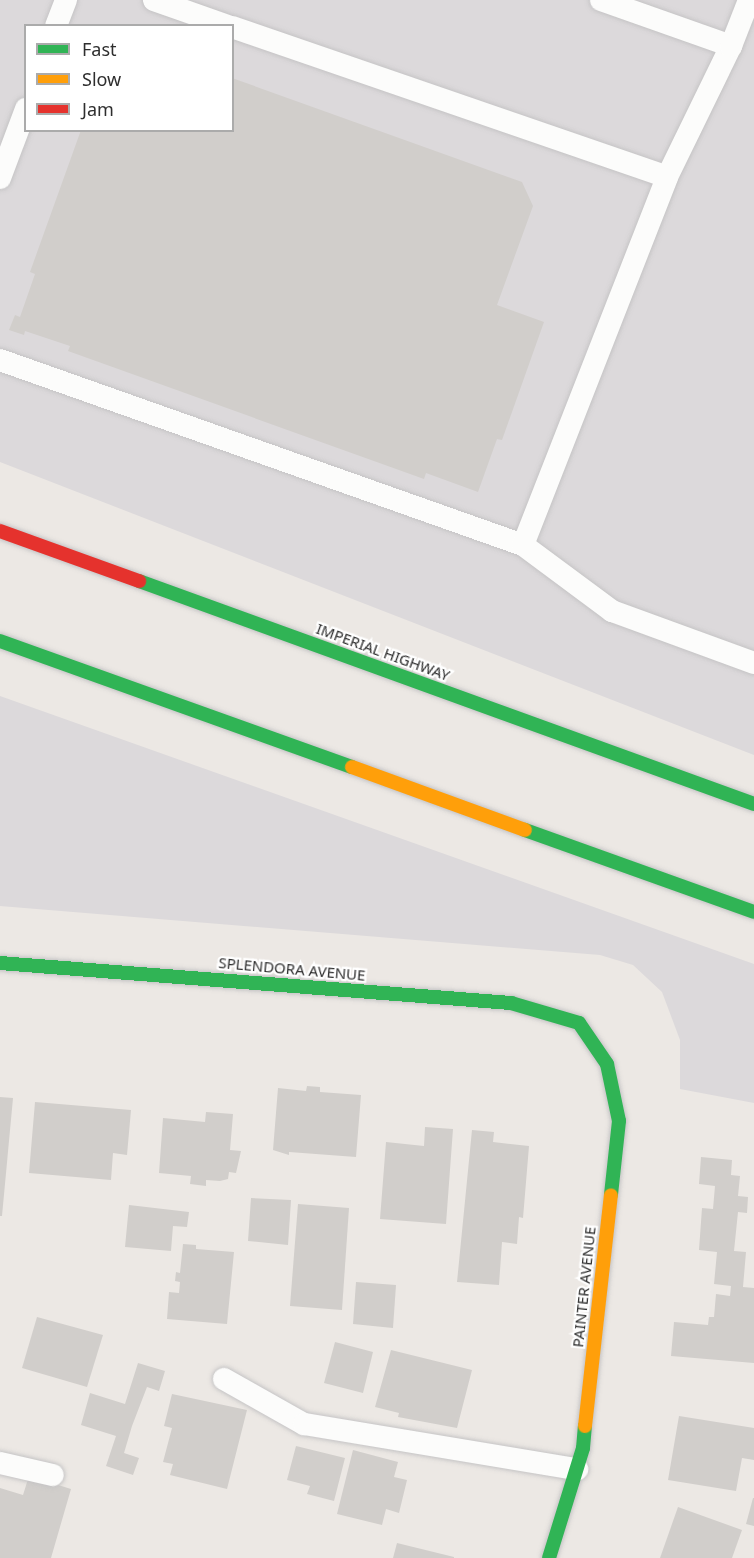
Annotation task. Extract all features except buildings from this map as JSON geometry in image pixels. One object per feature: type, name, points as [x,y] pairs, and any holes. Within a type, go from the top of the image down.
[{"type":"main road","name":"IMPERIAL HIGHWAY","points":[[0,531],[754,804]]},
{"type":"main road","points":[[0,642],[754,912]]},
{"type":"main road","name":"SPLENDORA AVENUE","points":[[0,963],[511,1003],[579,1023]]},
{"type":"main road","name":"PAINTER AVENUE","points":[[549,1558],[583,1448],[619,1121],[607,1064],[579,1023]]},
{"type":"lane","points":[[58,24],[66,0]]},
{"type":"lane","points":[[154,0],[224,24]]},
{"type":"lane","points":[[601,0],[731,46]]},
{"type":"lane","points":[[523,545],[667,177],[731,46],[749,0]]},
{"type":"lane","points":[[234,27],[667,177]]},
{"type":"lane","points":[[0,178],[24,114]]},
{"type":"lane","points":[[0,360],[523,545],[612,611],[754,663]]},
{"type":"lane","points":[[224,1379],[304,1424],[577,1468]]},
{"type":"lane","points":[[0,1463],[53,1475]]},
{"type":"shaded area","points":[[0,0],[754,0],[754,755],[0,462]]},
{"type":"shaded area","points":[[0,696],[754,964],[754,1103],[680,1089],[680,1040],[662,992],[633,965],[600,955],[0,906]]},
{"type":"traffic: fast","points":[[139,581],[754,804]]},
{"type":"traffic: fast","points":[[0,641],[352,767]]},
{"type":"traffic: fast","points":[[525,830],[754,912]]},
{"type":"traffic: fast","points":[[0,963],[511,1003],[579,1023],[607,1064],[619,1121],[611,1195]]},
{"type":"traffic: fast","points":[[549,1558],[583,1448],[585,1426]]},
{"type":"traffic: slow","points":[[352,767],[525,830]]},
{"type":"traffic: slow","points":[[585,1426],[611,1195]]},
{"type":"traffic: jam","points":[[0,531],[139,581]]}]
